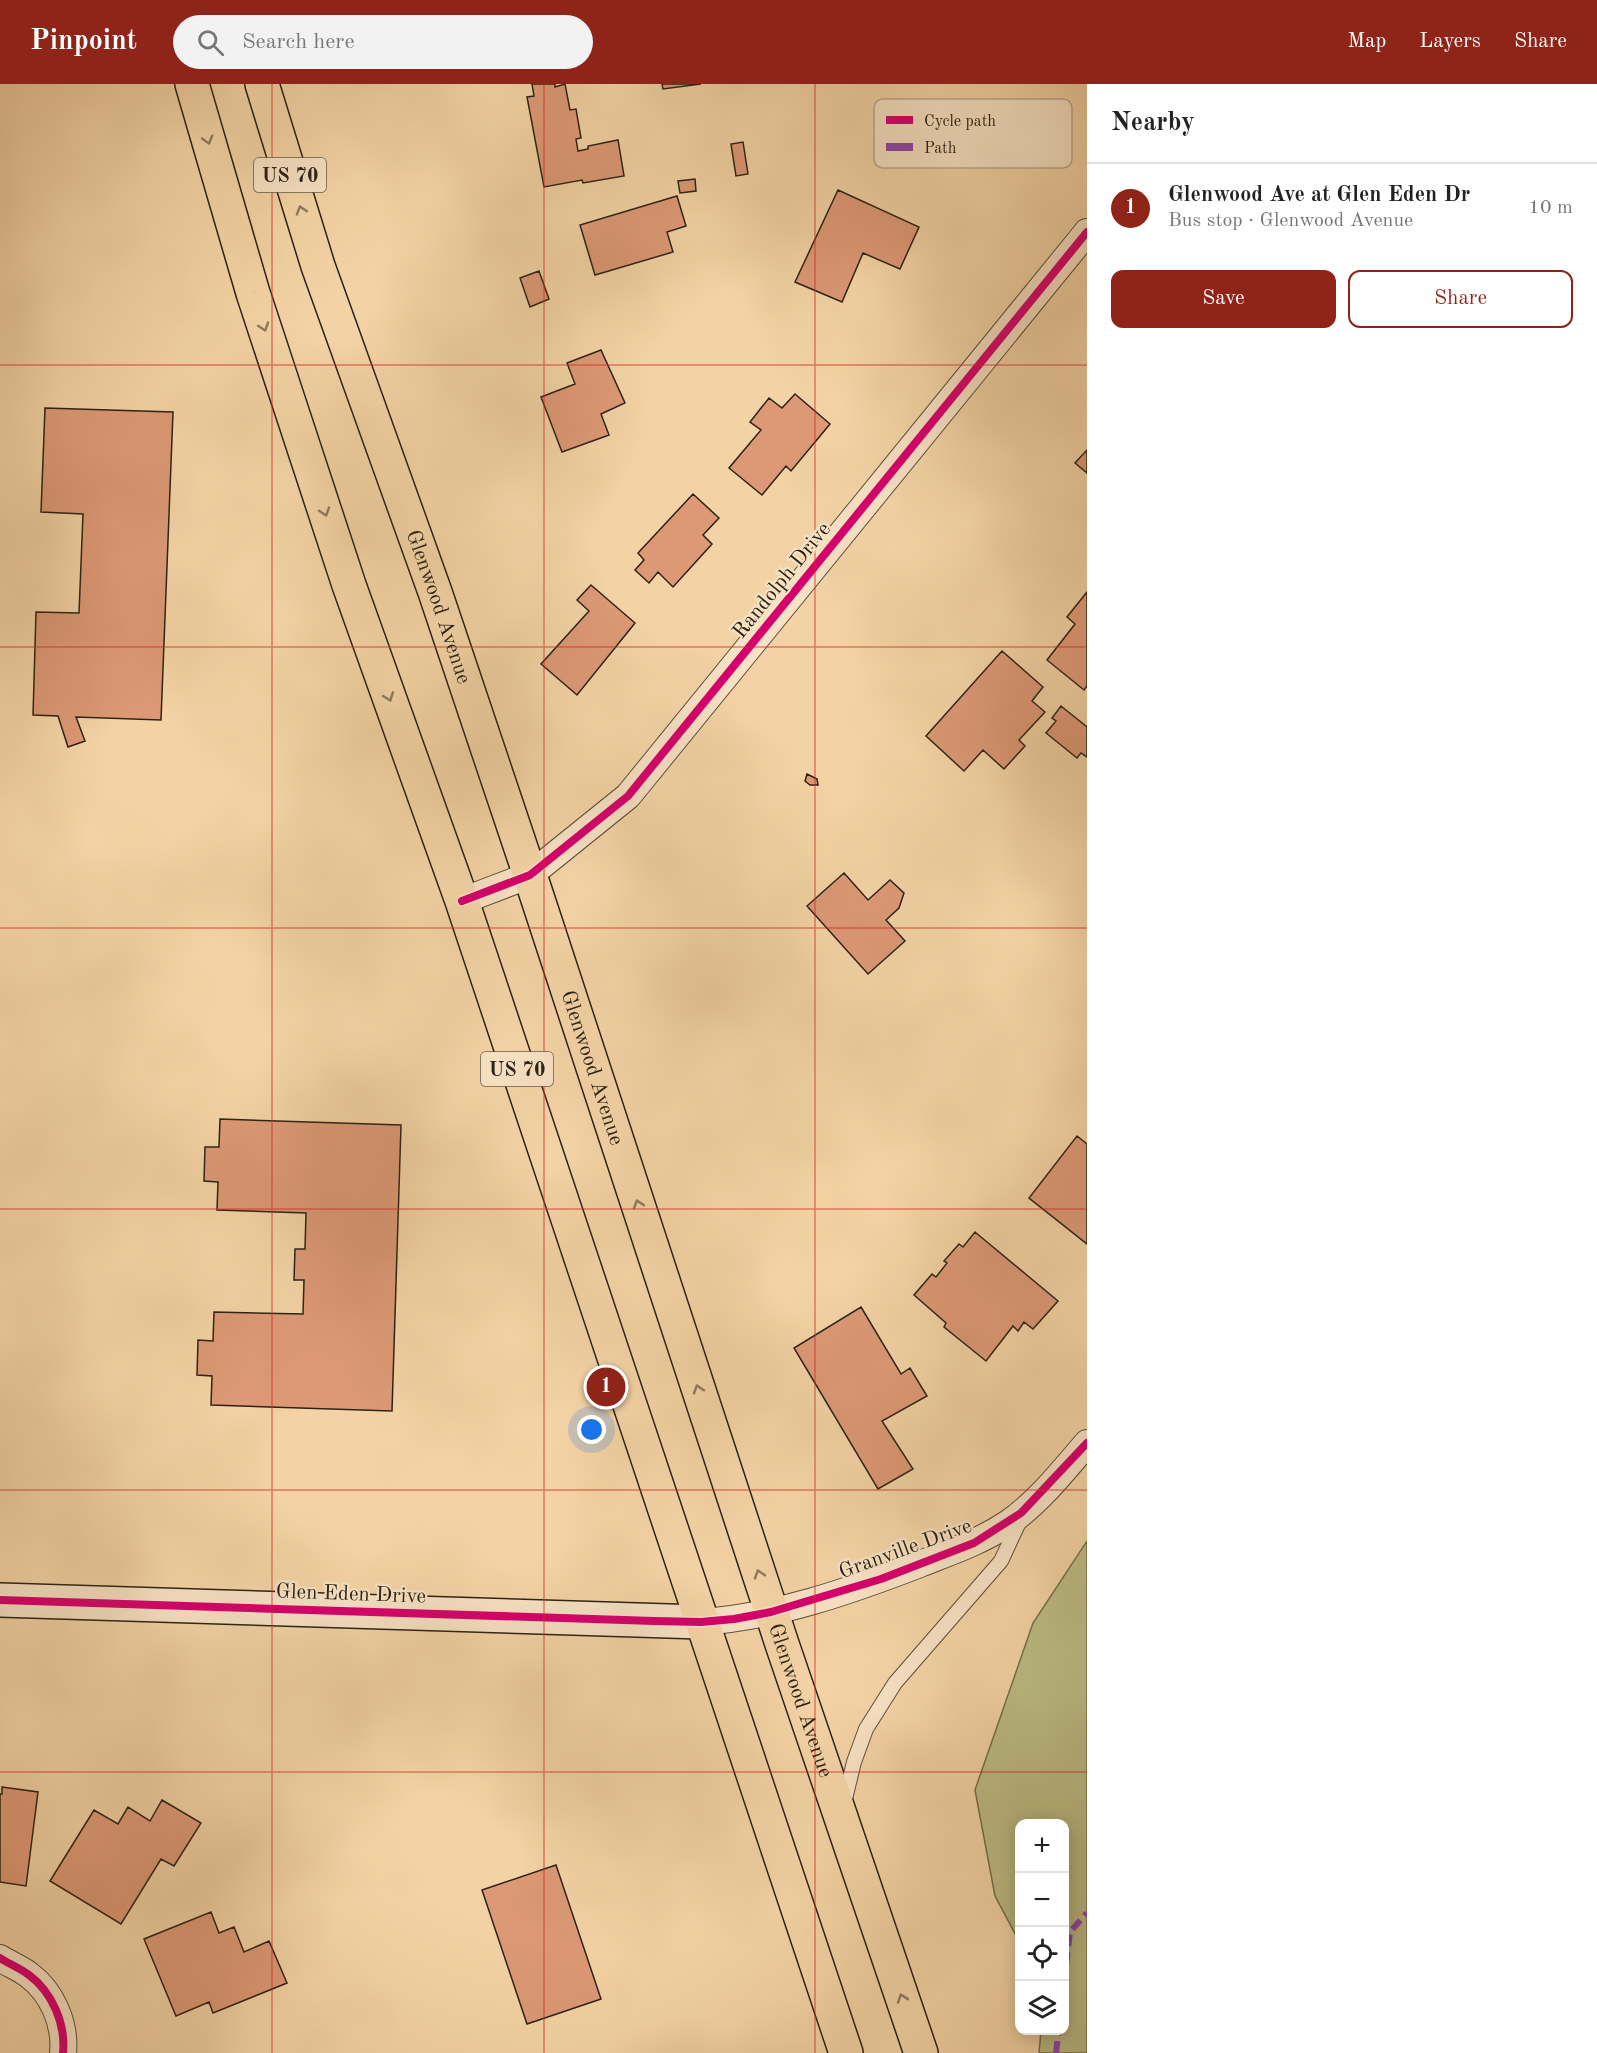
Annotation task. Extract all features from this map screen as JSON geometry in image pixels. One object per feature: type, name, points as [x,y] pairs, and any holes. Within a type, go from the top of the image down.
[{"type":"main road","name":"US 70","points":[[192,84],[253,293],[345,574],[462,901],[846,2053]]},
{"type":"main road","name":"Glenwood Avenue","points":[[262,84],[318,266],[435,592],[771,1612],[921,2053]]},
{"type":"main road","name":"Glen Eden Drive","points":[[0,1600],[701,1622]]},
{"type":"street","name":"Randolph Drive","points":[[462,901],[530,875],[628,796],[1087,232]]},
{"type":"street","name":"Granville Drive","points":[[701,1622],[734,1620],[771,1612],[881,1579],[974,1543],[1008,1523],[1024,1510],[1087,1443]]},
{"type":"street","points":[[0,1958],[30,1976],[55,2004],[64,2042],[63,2053]]},
{"type":"lane","points":[[841,1817],[854,1762],[866,1730],[895,1683],[1001,1562],[1024,1510]]},
{"type":"green space","points":[[1087,1541],[1087,2053],[1039,2053],[1041,2035],[1069,2035],[1069,1819],[1015,1819],[1015,1934],[995,1896],[975,1790],[1033,1623]]},
{"type":"building","points":[[532,84],[555,84],[555,87],[565,84],[570,110],[576,109],[581,138],[576,139],[578,151],[588,149],[588,146],[618,140],[624,176],[544,187],[527,97],[534,96]]},
{"type":"building","points":[[662,84],[701,84],[663,89]]},
{"type":"building","points":[[743,142],[748,174],[736,176],[731,144]]},
{"type":"building","points":[[695,179],[696,191],[680,193],[678,181]]},
{"type":"building","points":[[838,190],[919,227],[900,269],[863,253],[842,302],[795,282]]},
{"type":"building","points":[[677,196],[686,226],[667,232],[673,252],[595,275],[580,225]]},
{"type":"building","points":[[539,271],[549,299],[530,307],[520,278]]},
{"type":"building","points":[[601,350],[625,403],[601,414],[609,435],[562,452],[541,397],[575,384],[567,363]]},
{"type":"building","points":[[795,394],[830,424],[791,471],[786,466],[762,495],[729,468],[761,430],[750,422],[769,398],[782,408]]},
{"type":"building","points":[[45,408],[173,412],[161,720],[76,717],[85,741],[68,747],[58,716],[33,715],[36,612],[79,613],[83,514],[41,512]]},
{"type":"building","points":[[1087,450],[1087,473],[1075,463]]},
{"type":"building","points":[[693,494],[719,518],[703,535],[712,544],[673,587],[658,572],[649,583],[635,570],[644,560],[638,553]]},
{"type":"building","points":[[591,585],[635,623],[577,695],[541,664],[589,611],[577,600]]},
{"type":"building","points":[[1087,592],[1087,686],[1084,690],[1047,660],[1075,624],[1067,617]]},
{"type":"building","points":[[1002,651],[1043,687],[1032,701],[1045,712],[1019,740],[1025,746],[1004,769],[983,750],[964,771],[926,736]]},
{"type":"building","points":[[1061,706],[1087,727],[1087,757],[1081,753],[1077,758],[1046,733],[1056,721],[1052,718]]},
{"type":"building","points":[[807,774],[817,779],[818,785],[810,785],[805,781]]},
{"type":"building","points":[[844,873],[868,900],[890,880],[904,893],[899,908],[886,920],[905,941],[868,974],[807,906]]},
{"type":"building","points":[[220,1119],[401,1125],[392,1411],[211,1405],[212,1376],[197,1375],[198,1340],[213,1341],[214,1312],[303,1314],[304,1280],[294,1280],[295,1249],[305,1249],[306,1213],[217,1210],[218,1182],[204,1181],[205,1147],[219,1147]]},
{"type":"building","points":[[1077,1136],[1087,1144],[1087,1244],[1029,1198]]},
{"type":"building","points":[[975,1232],[1058,1301],[1033,1329],[1024,1322],[1018,1331],[1013,1326],[986,1361],[944,1327],[946,1323],[914,1295],[932,1274],[936,1277],[947,1263],[944,1261],[959,1244],[963,1247]]},
{"type":"building","points":[[861,1307],[901,1374],[910,1368],[927,1396],[882,1421],[913,1469],[878,1489],[794,1348]]},
{"type":"building","points":[[2,1787],[38,1792],[26,1886],[0,1882],[0,1794],[2,1794]]},
{"type":"building","points":[[162,1800],[201,1823],[174,1866],[161,1859],[121,1924],[50,1881],[94,1810],[118,1824],[128,1807],[150,1821]]},
{"type":"building","points":[[556,1865],[601,1999],[527,2024],[482,1890]]},
{"type":"building","points":[[211,1912],[219,1933],[234,1927],[244,1952],[269,1941],[287,1983],[213,2013],[209,2002],[176,2016],[144,1939]]},
{"type":"marked path","points":[[1064,1981],[1070,1932],[1087,1913]]},
{"type":"marked path","points":[[1056,2053],[1058,2035]]},
{"type":"cycle path","points":[[462,901],[530,875],[628,796],[1087,232]]},
{"type":"cycle path","points":[[0,1600],[654,1621],[701,1622],[734,1619],[771,1612],[881,1579],[974,1543],[1021,1513],[1087,1443]]},
{"type":"cycle path","points":[[0,1958],[29,1975],[51,2000],[60,2020],[63,2053]]},
{"type":"place","name":"Glenwood Ave at Glen Eden Dr","points":[[606,1387]]}]
